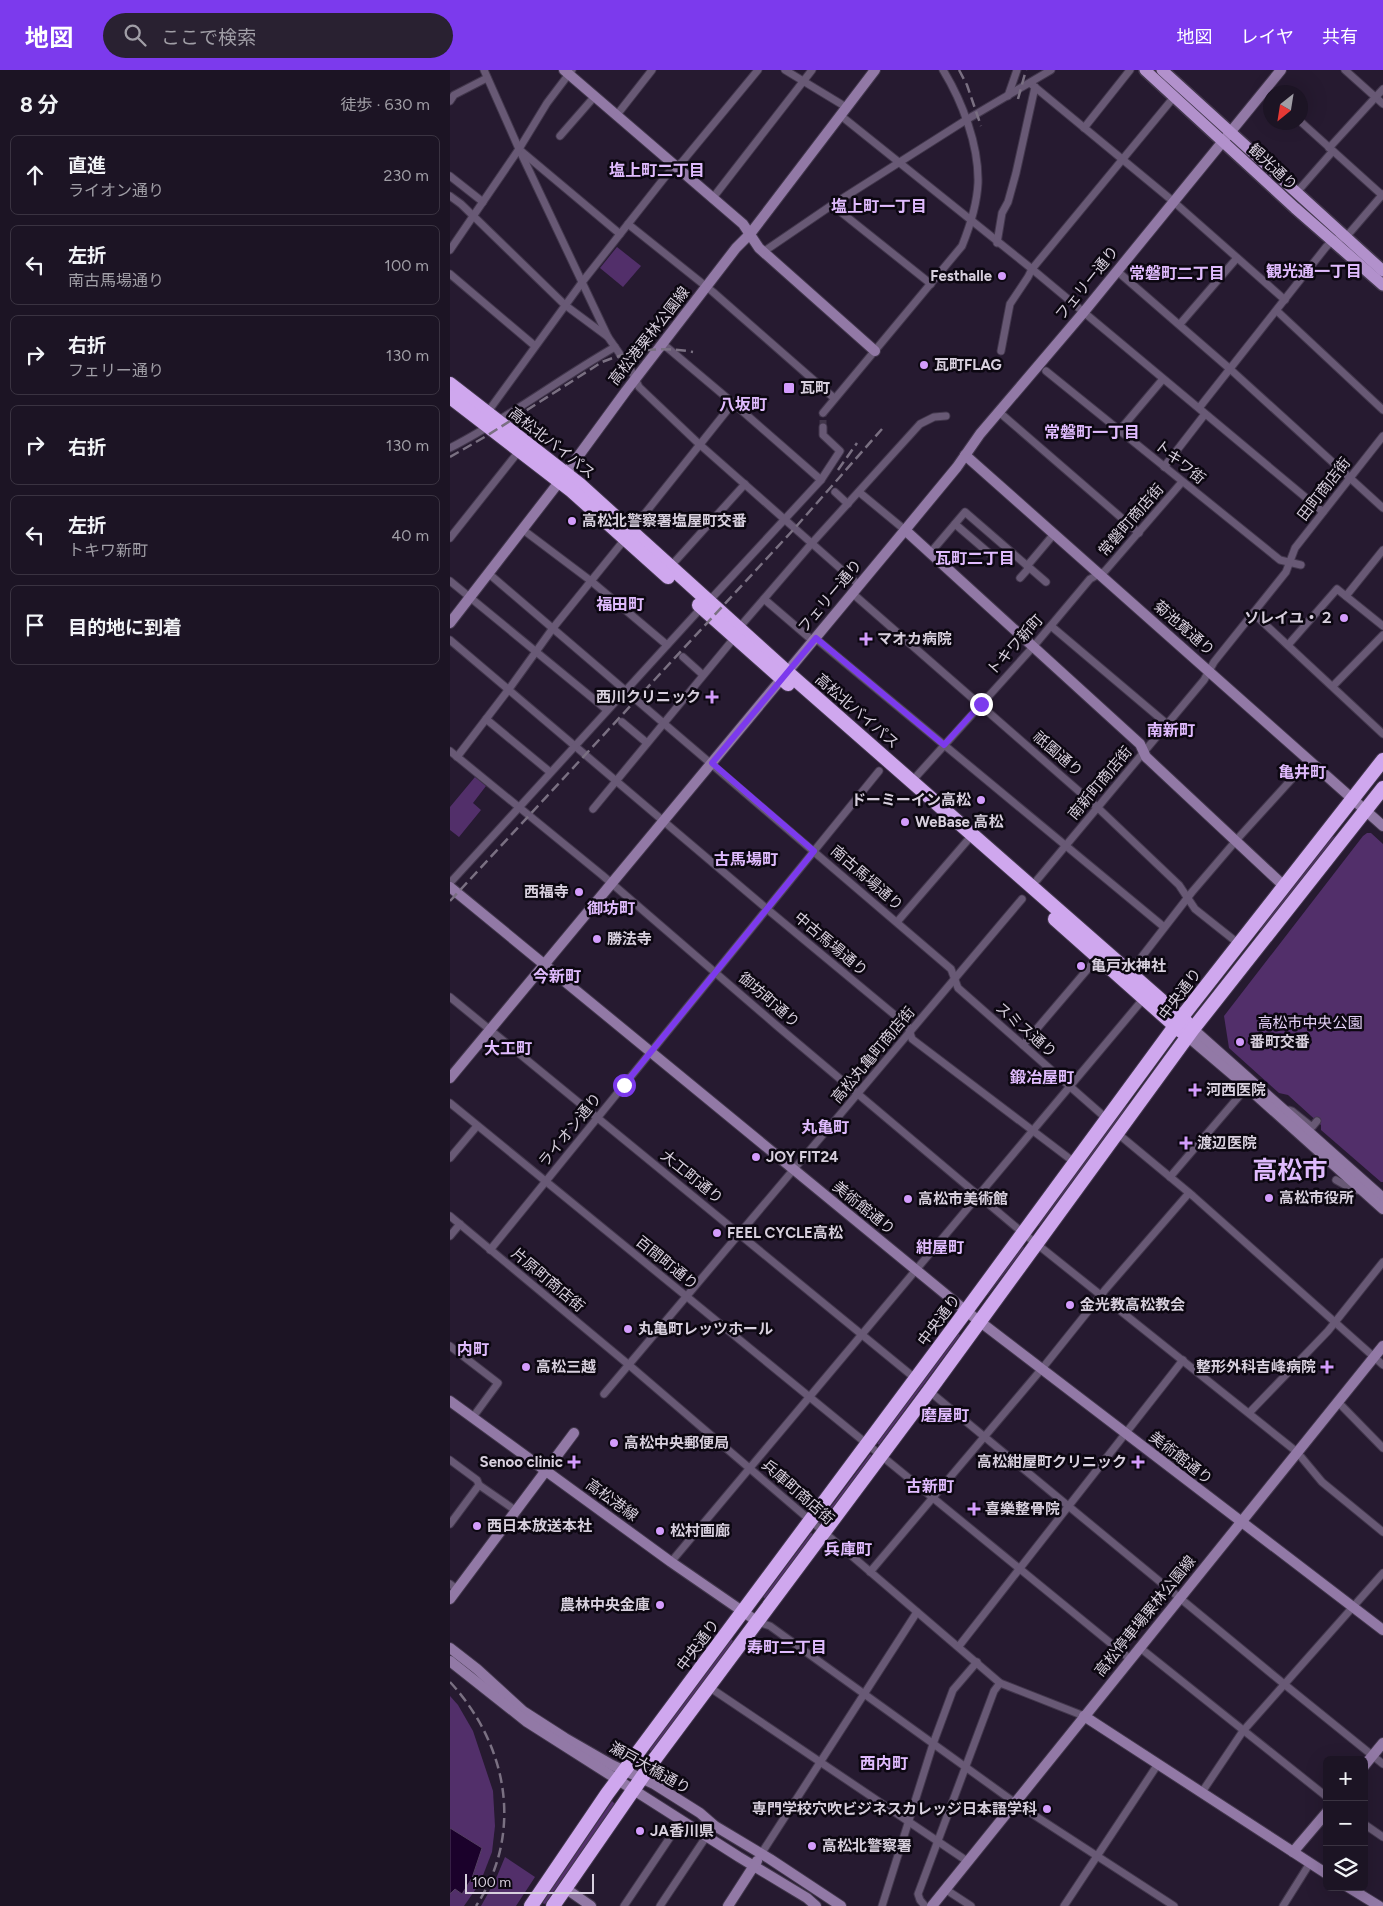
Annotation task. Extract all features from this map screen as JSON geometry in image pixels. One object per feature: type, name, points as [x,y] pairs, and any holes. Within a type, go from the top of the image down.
[{"type":"highway","name":"高松北バイパス","points":[[450,384],[491,420],[562,477],[706,604],[966,841],[1144,998],[1190,1032]]},
{"type":"highway","name":"高松北バイパス","points":[[450,397],[491,420],[520,451],[562,477]]},
{"type":"highway","name":"高松北バイパス","points":[[628,535],[670,567],[706,604]]},
{"type":"highway","name":"高松北バイパス","points":[[785,675],[913,780],[1130,972],[1178,1022]]},
{"type":"highway","name":"中央通り","points":[[532,1905],[621,1776],[1178,1022],[1383,760]]},
{"type":"highway","name":"中央通り","points":[[552,1906],[632,1790],[929,1391],[1190,1032],[1383,788]]},
{"type":"main road","name":"観光通り","points":[[1145,70],[1295,208],[1383,285]]},
{"type":"main road","name":"観光通り","points":[[1162,70],[1383,271]]},
{"type":"street","points":[[484,70],[519,149],[608,337]]},
{"type":"street","points":[[616,116],[652,70]]},
{"type":"street","points":[[491,420],[535,346],[583,281],[669,172],[676,168],[758,70]]},
{"type":"street","points":[[785,70],[843,111],[900,163],[1032,269],[1323,512]]},
{"type":"street","points":[[712,199],[812,70]]},
{"type":"street","name":"高松港栗林公園線","points":[[450,623],[635,379],[750,234],[875,70]]},
{"type":"street","points":[[823,413],[962,246],[972,222],[978,182],[976,152],[956,91],[943,70]]},
{"type":"street","points":[[1008,96],[1016,70]]},
{"type":"street","points":[[763,252],[832,205],[966,120],[1008,96],[1033,85],[1051,70]]},
{"type":"street","points":[[1084,128],[1130,70]]},
{"type":"street","name":"フェリー通り","points":[[1272,85],[1281,70]]},
{"type":"street","points":[[1344,70],[1383,104]]},
{"type":"street","points":[[450,250],[519,149],[546,103],[568,71],[616,116],[742,224],[763,252],[875,351]]},
{"type":"street","points":[[451,96],[487,78]]},
{"type":"street","points":[[1033,85],[1174,202],[1285,300]]},
{"type":"street","points":[[998,243],[1002,213],[1008,202],[1016,173],[1033,85]]},
{"type":"street","points":[[1297,192],[1383,89]]},
{"type":"street","points":[[560,136],[595,96]]},
{"type":"street","name":"フェリー通り","points":[[450,1078],[905,530],[998,412],[1083,313],[1231,132],[1263,97]]},
{"type":"street","points":[[1002,351],[1010,304],[1032,269],[1174,98]]},
{"type":"street","points":[[1164,467],[1230,369],[1333,240],[1346,237],[1383,195],[1308,129]]},
{"type":"street","points":[[519,149],[620,234]]},
{"type":"street","points":[[450,176],[483,202]]},
{"type":"street","points":[[450,196],[565,305],[608,337]]},
{"type":"street","points":[[832,205],[931,284]]},
{"type":"street","points":[[628,224],[834,398]]},
{"type":"street","points":[[1180,324],[1237,258]]},
{"type":"street","points":[[1117,271],[1180,324],[1383,508]]},
{"type":"street","points":[[450,274],[535,346]]},
{"type":"street","points":[[1277,311],[1383,410]]},
{"type":"street","name":"祇園通り","points":[[608,337],[639,386],[700,444],[812,544],[856,589],[981,704],[1098,807],[1179,885],[1195,909],[1239,944]]},
{"type":"street","points":[[663,344],[821,480]]},
{"type":"street","points":[[450,448],[491,420],[615,347]]},
{"type":"street","name":"トキワ街","points":[[1046,371],[1280,560],[1301,565]]},
{"type":"street","points":[[1119,431],[1163,379]]},
{"type":"street","points":[[457,756],[553,628],[733,403]]},
{"type":"street","points":[[998,412],[1139,533]]},
{"type":"street","points":[[593,809],[764,599],[812,544],[920,424],[934,417],[946,416]]},
{"type":"street","points":[[450,883],[607,710],[821,480],[840,451],[823,435],[823,427]]},
{"type":"street","name":"田町商店街","points":[[1289,562],[1295,548],[1383,436]]},
{"type":"street","points":[[451,533],[520,451]]},
{"type":"street","name":"菊池寛通り","points":[[964,455],[1099,574],[1212,666],[1309,760],[1383,826]]},
{"type":"street","name":"常磐町商店街","points":[[1099,574],[1105,571],[1182,482]]},
{"type":"street","points":[[670,567],[745,484]]},
{"type":"street","points":[[835,492],[848,504]]},
{"type":"street","points":[[859,492],[930,552],[1140,744],[1146,757],[1284,886]]},
{"type":"street","points":[[930,552],[965,512],[1046,582]]},
{"type":"street","points":[[955,524],[990,554]]},
{"type":"street","points":[[522,529],[591,581],[667,645]]},
{"type":"street","points":[[1020,578],[1028,569],[1027,566],[1054,534]]},
{"type":"street","points":[[1346,596],[1383,550]]},
{"type":"street","points":[[1212,666],[1286,572],[1289,562]]},
{"type":"street","name":"南古馬場通り","points":[[488,573],[951,969],[954,979]]},
{"type":"street","name":"トキワ新町","points":[[913,780],[1033,647],[1090,580],[1099,574]]},
{"type":"street","points":[[450,581],[607,710]]},
{"type":"street","points":[[1288,644],[1337,589],[1383,626]]},
{"type":"street","points":[[764,599],[1164,927]]},
{"type":"street","points":[[1253,613],[1383,734]]},
{"type":"street","points":[[1051,626],[1168,724]]},
{"type":"street","points":[[1333,686],[1383,635]]},
{"type":"street","name":"中古馬場通り","points":[[450,640],[908,1026],[912,1039],[1074,1162]]},
{"type":"street","points":[[683,657],[704,675]]},
{"type":"street","name":"南新町商店街","points":[[1037,880],[1204,680],[1212,666]]},
{"type":"street","points":[[486,719],[550,772]]},
{"type":"street","points":[[622,722],[647,743]]},
{"type":"street","name":"御坊町通り","points":[[450,751],[520,806],[1023,1233],[1297,1452],[1322,1482],[1383,1532]]},
{"type":"street","points":[[1130,972],[1163,931],[1164,927],[1236,840],[1309,760]]},
{"type":"street","name":"ライオン通り","points":[[490,1250],[879,771]]},
{"type":"street","points":[[897,922],[966,841]]},
{"type":"street","name":"美術館通り","points":[[450,886],[979,1322],[1383,1630]]},
{"type":"street","name":"高松丸亀町商店街","points":[[604,1394],[1022,899]]},
{"type":"street","points":[[1024,1045],[1098,957]]},
{"type":"street","name":"スミス通り","points":[[954,979],[958,988],[1107,1119]]},
{"type":"street","name":"大工町通り","points":[[450,997],[916,1379]]},
{"type":"street","points":[[672,1562],[1144,998]]},
{"type":"street","points":[[1190,1032],[1247,1087],[1383,1210]]},
{"type":"street","points":[[1190,1032],[1286,1110],[1383,1198]]},
{"type":"street","points":[[1170,1177],[1247,1087]]},
{"type":"street","name":"百間町通り","points":[[450,1103],[1130,1659]]},
{"type":"street","points":[[1286,1110],[1292,1111],[1312,1128],[1317,1121]]},
{"type":"street","points":[[450,1158],[477,1126]]},
{"type":"street","points":[[1118,1133],[1189,1193],[1383,1365]]},
{"type":"street","points":[[1336,1180],[1352,1189],[1363,1192]]},
{"type":"street","points":[[870,1572],[1042,1369],[1101,1294],[1189,1193]]},
{"type":"street","name":"片原町商店街","points":[[450,1216],[629,1365]]},
{"type":"street","points":[[450,1236],[460,1224]]},
{"type":"street","points":[[1249,1413],[1334,1323],[1383,1262]]},
{"type":"street","points":[[450,1346],[498,1383],[473,1417]]},
{"type":"street","name":"高松停車場栗林公園線","points":[[932,1906],[1383,1346]]},
{"type":"street","points":[[959,1646],[1183,1360]]},
{"type":"street","name":"兵庫町商店街","points":[[629,1365],[998,1681],[1084,1716]]},
{"type":"street","points":[[929,1391],[1383,1764]]},
{"type":"street","name":"高松港線","points":[[450,1401],[758,1622]]},
{"type":"street","points":[[1338,1402],[1383,1448]]},
{"type":"street","points":[[450,1599],[454,1586],[515,1510],[522,1505],[574,1433]]},
{"type":"street","points":[[450,1460],[477,1480],[479,1485],[515,1510]]},
{"type":"street","points":[[451,1520],[479,1485]]},
{"type":"street","points":[[1202,1792],[1243,1731],[1383,1573]]},
{"type":"street","points":[[728,1906],[917,1612]]},
{"type":"street","points":[[758,1622],[770,1626],[1014,1802],[1174,1906]]},
{"type":"street","name":"瀬戸大橋通り","points":[[450,1648],[477,1669],[524,1711],[621,1776],[632,1790],[807,1898],[816,1906]]},
{"type":"street","points":[[1139,1648],[1323,1794]]},
{"type":"street","name":"瀬戸大橋通り","points":[[450,1661],[527,1722],[621,1776],[641,1778],[654,1784],[700,1813],[715,1826],[841,1906]]},
{"type":"street","points":[[882,1906],[933,1744],[953,1690],[977,1662]]},
{"type":"street","points":[[925,1906],[918,1894],[998,1681]]},
{"type":"street","points":[[709,1687],[967,1862]]},
{"type":"street","points":[[1084,1716],[1323,1871]]},
{"type":"street","points":[[1368,1761],[1383,1743]]},
{"type":"street","points":[[1064,1906],[1158,1764]]},
{"type":"street","points":[[1293,1852],[1323,1817]]},
{"type":"street","points":[[624,1906],[681,1821]]},
{"type":"street","points":[[1368,1827],[1383,1837]]},
{"type":"street","points":[[660,1906],[706,1837]]},
{"type":"street","points":[[1283,1906],[1310,1863]]},
{"type":"street","points":[[565,1888],[592,1906]]},
{"type":"street","points":[[945,1889],[971,1906]]},
{"type":"street","points":[[1355,1891],[1379,1906]]},
{"type":"green space","points":[[617,247],[641,266],[623,287],[600,268]]},
{"type":"green space","points":[[475,777],[486,786],[473,803],[481,810],[459,837],[450,830],[450,807]]},
{"type":"green space","name":"高松市中央公園","points":[[1367,833],[1371,833],[1383,844],[1383,1182],[1321,1130],[1321,1125],[1288,1095],[1279,1093],[1229,1048],[1224,1016]]},
{"type":"green space","points":[[1337,836],[1261,932],[1259,930],[1329,839]]},
{"type":"green space","points":[[1134,1099],[1039,1226],[1035,1225],[1115,1117]]},
{"type":"green space","points":[[1022,1244],[1024,1248],[988,1295],[986,1294]]},
{"type":"green space","points":[[957,1333],[960,1335],[879,1445],[877,1443]]},
{"type":"green space","points":[[870,1454],[873,1456],[825,1522],[821,1520]]},
{"type":"green space","points":[[811,1533],[815,1535],[767,1600],[763,1597]]},
{"type":"green space","points":[[731,1639],[734,1642],[652,1752],[648,1749]]},
{"type":"green space","points":[[450,1696],[458,1705],[473,1731],[493,1791],[495,1826],[492,1852],[480,1883],[464,1906],[450,1906]]},
{"type":"green space","points":[[612,1801],[615,1804],[548,1902],[544,1904],[544,1899]]},
{"type":"green space","points":[[505,1857],[535,1877],[516,1906],[481,1906],[495,1881]]},
{"type":"shaded area","points":[[450,1828],[482,1848],[472,1878],[462,1894],[455,1889],[450,1894]]},
{"type":"tunnel","points":[[823,413],[823,427]]},
{"type":"railway","points":[[959,70],[967,85],[981,126]]},
{"type":"railway","points":[[1018,99],[1026,70]]},
{"type":"railway","points":[[450,457],[602,362],[647,350],[670,349],[693,352]]},
{"type":"railway","points":[[450,901],[794,529],[882,429]]},
{"type":"railway","points":[[838,470],[857,443]]},
{"type":"railway","points":[[450,1682],[470,1707],[485,1733],[496,1761],[503,1790],[504,1820],[500,1849],[491,1878],[476,1906]]},
{"type":"place","name":"Festhalle","points":[[1002,276]]},
{"type":"place","name":"瓦町FLAG","points":[[924,365]]},
{"type":"place","name":"瓦町","points":[[789,388]]},
{"type":"place","name":"高松北警察署塩屋町交番","points":[[572,521]]},
{"type":"place","name":"ソレイユ・２","points":[[1344,618]]},
{"type":"place","name":"マオカ病院","points":[[866,639]]},
{"type":"place","name":"西川クリニック","points":[[712,697]]},
{"type":"place","name":"ドーミーイン高松","points":[[981,800]]},
{"type":"place","name":"WeBase 高松","points":[[905,822]]},
{"type":"place","name":"西福寺","points":[[579,892]]},
{"type":"place","name":"勝法寺","points":[[597,939]]},
{"type":"place","name":"亀戸水神社","points":[[1081,966]]},
{"type":"place","name":"番町交番","points":[[1240,1042]]},
{"type":"place","name":"河西医院","points":[[1195,1090]]},
{"type":"place","name":"渡辺医院","points":[[1186,1143]]},
{"type":"place","name":"JOY FIT24","points":[[756,1157]]},
{"type":"place","name":"高松市役所","points":[[1269,1198]]},
{"type":"place","name":"高松市美術館","points":[[908,1199]]},
{"type":"place","name":"FEEL CYCLE高松","points":[[717,1233]]},
{"type":"place","name":"金光教高松教会","points":[[1070,1305]]},
{"type":"place","name":"丸亀町レッツホール","points":[[628,1329]]},
{"type":"place","name":"高松三越","points":[[526,1367]]},
{"type":"place","name":"整形外科吉峰病院","points":[[1327,1367]]},
{"type":"place","name":"高松中央郵便局","points":[[614,1443]]},
{"type":"place","name":"Senoo clinic","points":[[574,1462]]},
{"type":"place","name":"高松紺屋町クリニック","points":[[1138,1462]]},
{"type":"place","name":"喜樂整骨院","points":[[974,1509]]},
{"type":"place","name":"西日本放送本社","points":[[477,1526]]},
{"type":"place","name":"松村画廊","points":[[660,1531]]},
{"type":"place","name":"農林中央金庫","points":[[660,1605]]},
{"type":"place","name":"専門学校穴吹ビジネスカレッジ日本語学科","points":[[1047,1809]]},
{"type":"place","name":"JA香川県","points":[[640,1831]]},
{"type":"place","name":"高松北警察署","points":[[812,1846]]},
{"type":"district","name":"塩上町二丁目","points":[[657,170]]},
{"type":"district","name":"塩上町一丁目","points":[[879,206]]},
{"type":"district","name":"観光通一丁目","points":[[1314,271]]},
{"type":"district","name":"常磐町二丁目","points":[[1177,273]]},
{"type":"district","name":"八坂町","points":[[743,404]]},
{"type":"district","name":"常磐町一丁目","points":[[1092,432]]},
{"type":"district","name":"瓦町二丁目","points":[[975,558]]},
{"type":"district","name":"福田町","points":[[620,604]]},
{"type":"district","name":"南新町","points":[[1171,730]]},
{"type":"district","name":"亀井町","points":[[1302,772]]},
{"type":"district","name":"古馬場町","points":[[746,859]]},
{"type":"district","name":"御坊町","points":[[611,908]]},
{"type":"district","name":"今新町","points":[[557,976]]},
{"type":"district","name":"大工町","points":[[508,1048]]},
{"type":"district","name":"鍛冶屋町","points":[[1042,1077]]},
{"type":"district","name":"丸亀町","points":[[825,1127]]},
{"type":"district","name":"高松市","points":[[1290,1170]]},
{"type":"district","name":"紺屋町","points":[[940,1247]]},
{"type":"district","name":"内町","points":[[473,1349]]},
{"type":"district","name":"磨屋町","points":[[945,1415]]},
{"type":"district","name":"古新町","points":[[930,1486]]},
{"type":"district","name":"兵庫町","points":[[848,1549]]},
{"type":"district","name":"寿町二丁目","points":[[787,1647]]},
{"type":"district","name":"西内町","points":[[884,1763]]},
{"type":"route","points":[[624,1085],[814,851],[712,763],[816,638],[944,745],[981,704]]}]
